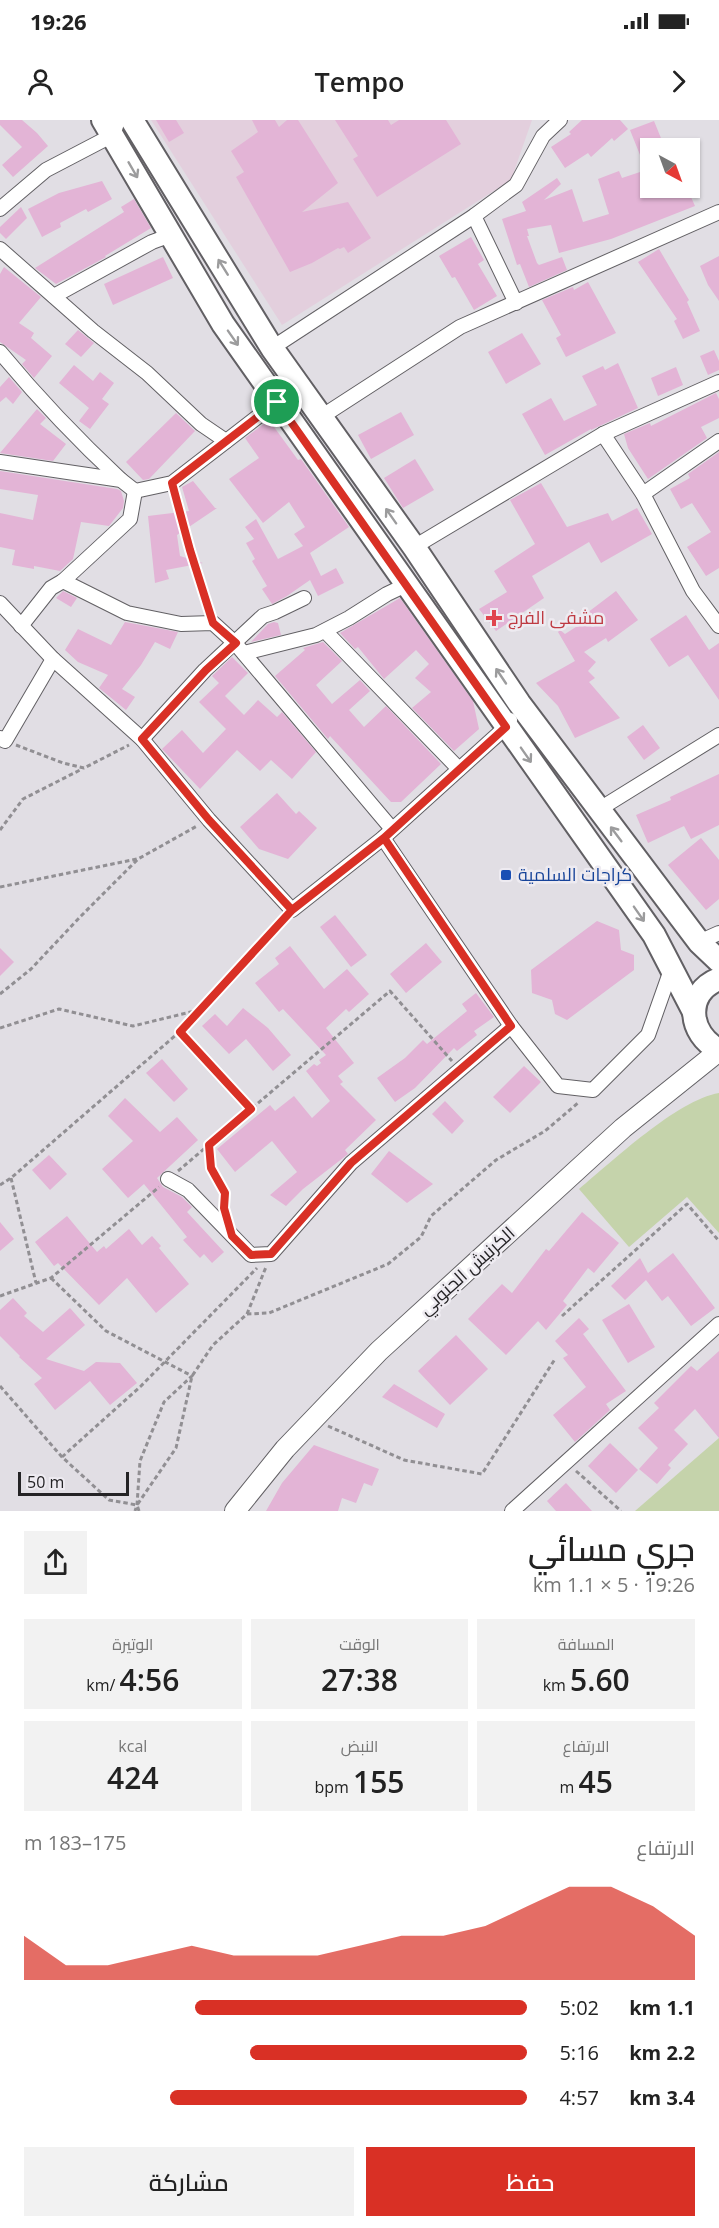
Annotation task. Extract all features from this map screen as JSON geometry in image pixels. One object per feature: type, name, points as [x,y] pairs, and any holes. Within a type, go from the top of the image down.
[{"type":"main road","points":[[132,120],[272,348],[414,547],[519,703],[598,810],[709,938],[719,961]]},
{"type":"main road","points":[[111,125],[223,324],[654,935],[694,1012]]},
{"type":"main road","points":[[719,979],[703,989],[694,1012],[695,1023],[700,1035],[708,1045],[719,1051]]},
{"type":"main road","name":"الكرنيش الجنوبي","points":[[235,1511],[285,1449],[379,1352],[623,1128],[719,1051]]},
{"type":"street","points":[[272,348],[474,216],[516,185],[543,136],[560,120]]},
{"type":"street","points":[[0,209],[46,170],[111,125]]},
{"type":"street","points":[[321,417],[460,327],[719,212]]},
{"type":"street","points":[[474,216],[516,303]]},
{"type":"street","points":[[54,296],[152,242],[171,234]]},
{"type":"street","points":[[0,249],[93,331],[147,373],[201,424],[226,441]]},
{"type":"street","points":[[0,352],[29,388],[70,432],[135,491]]},
{"type":"street","points":[[414,547],[603,434],[719,382]]},
{"type":"street","points":[[135,491],[172,483],[277,402]]},
{"type":"street","points":[[603,434],[643,494],[693,591],[719,626]]},
{"type":"street","points":[[643,494],[719,441]]},
{"type":"street","points":[[0,462],[121,480]]},
{"type":"street","points":[[21,626],[51,588],[63,581],[130,519],[135,491]]},
{"type":"street","points":[[63,581],[128,613],[181,624],[213,623],[240,648],[388,834],[511,1026],[558,1086],[593,1090],[648,1035],[672,967]]},
{"type":"street","points":[[240,648],[316,635],[406,585]]},
{"type":"street","points":[[142,739],[206,670],[240,648],[263,616],[304,598]]},
{"type":"street","points":[[0,603],[53,659],[142,739],[209,820],[292,910],[388,834],[506,727],[519,703]]},
{"type":"street","points":[[325,631],[459,769]]},
{"type":"street","points":[[2,740],[53,659]]},
{"type":"street","points":[[598,810],[719,735]]},
{"type":"street","points":[[168,1179],[188,1190],[251,1255],[271,1254],[351,1163],[511,1026]]},
{"type":"street","points":[[512,1511],[719,1324]]},
{"type":"path","points":[[172,483],[213,623]]},
{"type":"path","points":[[0,830],[23,800],[142,739]]},
{"type":"path","points":[[2,740],[63,763],[84,768]]},
{"type":"path","points":[[0,994],[31,969],[138,859],[209,820]]},
{"type":"path","points":[[0,887],[138,859]]},
{"type":"path","points":[[0,1185],[180,1032],[292,910]]},
{"type":"path","points":[[0,1296],[51,1278],[390,991],[459,1069]]},
{"type":"path","points":[[0,1028],[58,1009],[133,1026],[201,1010]]},
{"type":"path","points":[[180,1032],[251,1109]]},
{"type":"path","points":[[247,1314],[269,1313],[388,1264],[421,1237],[431,1216],[496,1160],[545,1131],[593,1090]]},
{"type":"path","points":[[209,1145],[211,1168],[225,1193],[224,1208],[232,1236]]},
{"type":"path","points":[[11,1178],[36,1283]]},
{"type":"path","points":[[562,1316],[687,1204],[719,1241]]},
{"type":"path","points":[[137,1511],[140,1461],[164,1402],[192,1376],[213,1345],[247,1314],[271,1254]]},
{"type":"path","points":[[62,1457],[141,1386],[271,1254]]},
{"type":"path","points":[[51,1278],[106,1331],[192,1376]]},
{"type":"path","points":[[313,1419],[404,1460],[482,1474],[555,1359]]},
{"type":"path","points":[[137,1505],[176,1448],[192,1376]]},
{"type":"path","points":[[0,1386],[62,1457],[109,1500],[137,1505]]},
{"type":"path","points":[[566,1462],[621,1511]]},
{"type":"shaded area","points":[[151,120],[532,120],[511,180],[282,325]]},
{"type":"green space","points":[[719,1093],[719,1233],[687,1197],[629,1247],[579,1189],[665,1119],[702,1098]]},
{"type":"green space","points":[[719,1438],[719,1511],[635,1511]]},
{"type":"building","points":[[0,120],[22,120],[48,146],[13,177],[2,165],[22,147],[0,125]]},
{"type":"building","points":[[156,120],[176,120],[184,133],[169,142]]},
{"type":"building","points":[[252,120],[275,120],[279,127],[287,120],[298,120],[338,183],[302,212],[348,202],[371,238],[348,253],[344,247],[338,248],[290,272],[236,177],[244,172],[231,151],[258,132]]},
{"type":"building","points":[[335,120],[388,120],[391,125],[399,120],[446,120],[461,144],[377,197],[353,159],[358,156]]},
{"type":"building","points":[[582,120],[620,120],[628,129],[614,141],[612,138],[591,157],[588,153],[565,168],[551,147],[571,134],[569,132]]},
{"type":"building","points":[[654,121],[661,138],[640,138],[640,155],[630,130]]},
{"type":"building","points":[[619,171],[622,178],[640,172],[640,198],[691,198],[695,206],[611,239],[559,253],[551,225],[527,229],[529,236],[527,236],[537,263],[539,265],[562,257],[567,270],[529,287],[520,264],[517,265],[502,219],[526,211],[522,202],[557,178],[561,184],[544,200],[572,189],[583,222],[609,214],[598,179]]},
{"type":"building","points":[[102,181],[112,199],[88,212],[86,209],[60,223],[61,227],[42,237],[28,209],[59,193]]},
{"type":"building","points":[[134,199],[151,228],[106,257],[56,284],[35,268],[124,212],[121,207]]},
{"type":"building","points":[[21,207],[27,218],[6,239],[0,233],[0,227]]},
{"type":"building","points":[[471,237],[484,260],[478,264],[497,296],[474,310],[455,277],[452,278],[439,256]]},
{"type":"building","points":[[659,249],[689,300],[687,302],[700,331],[683,339],[674,321],[677,319],[638,262]]},
{"type":"building","points":[[719,256],[719,301],[708,285],[700,266]]},
{"type":"building","points":[[163,257],[173,278],[113,305],[104,284]]},
{"type":"building","points":[[4,267],[41,297],[19,323],[34,333],[31,338],[52,356],[34,378],[22,364],[26,360],[0,342],[0,274]]},
{"type":"building","points":[[588,282],[616,333],[566,357],[556,338],[561,335],[542,300],[573,287],[574,290]]},
{"type":"building","points":[[78,330],[94,343],[81,357],[65,344]]},
{"type":"building","points":[[522,333],[541,364],[506,384],[488,352]]},
{"type":"building","points":[[714,350],[719,361],[719,370],[708,375],[700,356]]},
{"type":"building","points":[[618,363],[638,408],[591,429],[545,455],[522,414],[551,398],[564,421],[597,405],[582,376],[603,366],[605,370]]},
{"type":"building","points":[[74,365],[93,381],[100,372],[114,383],[102,399],[109,404],[90,429],[79,421],[89,408],[59,383]]},
{"type":"building","points":[[676,367],[683,385],[658,396],[651,378]]},
{"type":"building","points":[[9,377],[22,392],[13,404],[6,397],[0,402],[0,387]]},
{"type":"building","points":[[716,393],[719,399],[719,418],[701,427],[707,438],[648,479],[628,448],[624,434],[650,423],[651,426]]},
{"type":"building","points":[[37,409],[46,418],[40,424],[66,444],[53,461],[0,453]]},
{"type":"building","points":[[401,412],[414,435],[371,459],[358,435]]},
{"type":"building","points":[[176,413],[195,431],[149,479],[143,480],[126,462]]},
{"type":"building","points":[[269,420],[298,460],[301,459],[349,527],[310,553],[321,576],[336,568],[344,583],[318,596],[310,580],[272,604],[262,589],[267,586],[252,561],[255,559],[246,543],[254,539],[245,527],[256,519],[278,559],[303,546],[294,534],[305,527],[289,502],[263,523],[229,479],[259,458],[245,438]]},
{"type":"building","points":[[719,452],[719,568],[706,576],[687,547],[711,532],[692,503],[681,509],[670,489],[690,478],[688,474]]},
{"type":"building","points":[[415,459],[434,490],[403,508],[384,478]]},
{"type":"building","points":[[0,471],[117,489],[121,491],[124,501],[123,508],[109,526],[81,522],[73,559],[60,571],[12,565],[15,550],[0,547],[0,513],[33,520],[38,495],[0,489]]},
{"type":"building","points":[[193,481],[217,508],[177,535],[180,556],[203,563],[166,570],[169,579],[155,583],[148,516],[189,511],[182,487]]},
{"type":"building","points":[[541,483],[567,527],[608,513],[612,521],[637,508],[652,534],[601,563],[589,542],[532,576],[544,598],[496,631],[479,609],[507,592],[494,571],[535,544],[510,500]]},
{"type":"building","points":[[63,591],[77,598],[71,607],[56,598]]},
{"type":"building","points":[[616,591],[638,620],[608,642],[606,638],[584,652],[596,662],[588,671],[595,678],[589,682],[620,718],[575,738],[558,706],[536,683],[575,661],[558,632],[560,630],[565,634],[590,618],[587,613]]},
{"type":"building","points":[[400,598],[473,701],[479,729],[454,751],[412,708],[431,692],[415,678],[429,664],[416,650],[384,679],[358,647],[355,649],[340,633]]},
{"type":"building","points":[[686,615],[709,650],[719,643],[719,700],[688,655],[669,667],[650,639]]},
{"type":"building","points":[[125,622],[178,632],[170,649],[155,642],[122,689],[135,697],[126,710],[99,688],[108,675],[78,662],[65,650],[78,629],[111,645]]},
{"type":"building","points":[[278,623],[281,635],[251,642],[268,624]]},
{"type":"building","points":[[323,642],[342,661],[316,685],[332,704],[360,680],[370,691],[349,710],[364,727],[386,706],[441,764],[401,802],[391,802],[330,736],[328,739],[275,676],[305,650],[303,648]]},
{"type":"building","points":[[232,657],[248,673],[225,696],[244,715],[258,700],[277,717],[282,712],[316,752],[292,779],[271,760],[260,771],[237,750],[200,789],[162,749],[182,730],[203,753],[226,729],[199,702],[219,683],[212,676]]},
{"type":"building","points":[[643,725],[660,748],[644,760],[627,737]]},
{"type":"building","points":[[719,774],[719,825],[691,839],[684,826],[648,843],[636,815],[671,800],[670,797]]},
{"type":"building","points":[[277,793],[296,814],[299,811],[317,828],[288,859],[259,849],[240,827]]},
{"type":"building","points":[[701,838],[719,860],[719,899],[706,910],[668,865]]},
{"type":"building","points":[[335,915],[367,955],[351,967],[320,927]]},
{"type":"building","points":[[597,921],[619,930],[621,950],[634,955],[634,970],[567,1020],[555,1014],[552,1000],[532,993],[531,970]]},
{"type":"building","points":[[426,943],[442,962],[406,993],[390,974]]},
{"type":"building","points":[[290,946],[324,989],[347,969],[369,994],[349,1012],[346,1009],[326,1028],[354,1063],[338,1076],[343,1082],[340,1084],[376,1120],[345,1150],[348,1154],[303,1189],[286,1206],[270,1195],[297,1172],[272,1141],[235,1172],[217,1149],[270,1105],[275,1111],[294,1096],[312,1118],[330,1101],[306,1071],[314,1064],[317,1066],[321,1063],[319,1060],[326,1055],[283,1009],[279,1012],[255,983],[279,964],[275,958]]},
{"type":"building","points":[[0,948],[14,962],[0,976]]},
{"type":"building","points":[[476,993],[494,1017],[474,1031],[477,1035],[457,1051],[454,1048],[415,1088],[395,1102],[377,1078],[405,1058],[423,1040],[427,1044],[467,1011],[462,1004]]},
{"type":"building","points":[[243,1008],[268,1028],[291,1055],[273,1071],[246,1039],[229,1054],[202,1026],[215,1014],[227,1026]]},
{"type":"building","points":[[162,1059],[188,1089],[174,1102],[146,1073]]},
{"type":"building","points":[[524,1066],[541,1082],[510,1113],[493,1097]]},
{"type":"building","points":[[125,1098],[160,1132],[177,1117],[198,1140],[157,1178],[163,1187],[182,1197],[192,1207],[187,1212],[224,1252],[212,1263],[204,1254],[200,1258],[183,1240],[187,1237],[144,1184],[128,1198],[102,1169],[133,1141],[108,1116]]},
{"type":"building","points":[[445,1101],[464,1121],[452,1134],[432,1114]]},
{"type":"building","points":[[389,1151],[433,1184],[407,1203],[371,1174]]},
{"type":"building","points":[[49,1155],[67,1174],[50,1190],[32,1170]]},
{"type":"building","points":[[582,1212],[619,1243],[594,1273],[588,1268],[563,1301],[567,1305],[546,1330],[538,1321],[506,1355],[468,1319],[502,1284],[512,1293],[546,1249],[549,1251]]},
{"type":"building","points":[[67,1216],[97,1252],[104,1246],[106,1249],[129,1229],[142,1245],[152,1236],[189,1284],[156,1313],[127,1278],[99,1305],[58,1263],[54,1266],[35,1242]]},
{"type":"building","points":[[0,1222],[14,1239],[0,1251]]},
{"type":"building","points":[[673,1253],[715,1308],[691,1326],[668,1296],[662,1301],[646,1280],[625,1300],[611,1286],[640,1258],[648,1273]]},
{"type":"building","points":[[13,1298],[27,1313],[24,1316],[43,1332],[70,1308],[85,1325],[46,1359],[84,1371],[96,1362],[120,1363],[137,1383],[110,1405],[90,1381],[55,1410],[34,1384],[42,1378],[0,1336],[0,1310]]},
{"type":"building","points":[[629,1304],[655,1347],[628,1363],[602,1320]]},
{"type":"building","points":[[579,1318],[589,1329],[583,1334],[626,1391],[606,1404],[610,1410],[575,1442],[553,1415],[586,1387],[563,1358],[568,1355],[555,1341]]},
{"type":"building","points":[[456,1335],[488,1369],[450,1405],[418,1371]]},
{"type":"building","points":[[719,1351],[719,1438],[695,1409],[674,1430],[688,1444],[668,1465],[671,1468],[657,1484],[639,1469],[658,1448],[638,1428],[659,1408],[654,1403],[691,1366],[697,1371]]},
{"type":"building","points":[[394,1384],[445,1414],[437,1428],[382,1397]]},
{"type":"building","points":[[610,1443],[638,1470],[616,1493],[588,1466]]},
{"type":"building","points":[[314,1445],[379,1469],[372,1486],[364,1483],[356,1503],[342,1498],[338,1511],[266,1511],[282,1483]]},
{"type":"building","points":[[566,1483],[592,1511],[556,1511],[547,1501]]},
{"type":"place","name":"مشفى الفرج","points":[[494,618]]},
{"type":"place","name":"كراجات السلمية","points":[[506,875]]},
{"type":"route","points":[[277,402],[172,483],[213,623],[236,643],[206,670],[142,739],[209,820],[292,910],[384,838],[511,1026],[351,1163],[271,1254],[251,1255],[232,1236],[224,1208],[225,1193],[211,1168],[209,1145],[251,1109],[180,1032],[292,910],[338,874],[384,838],[506,727],[277,402]]}]
